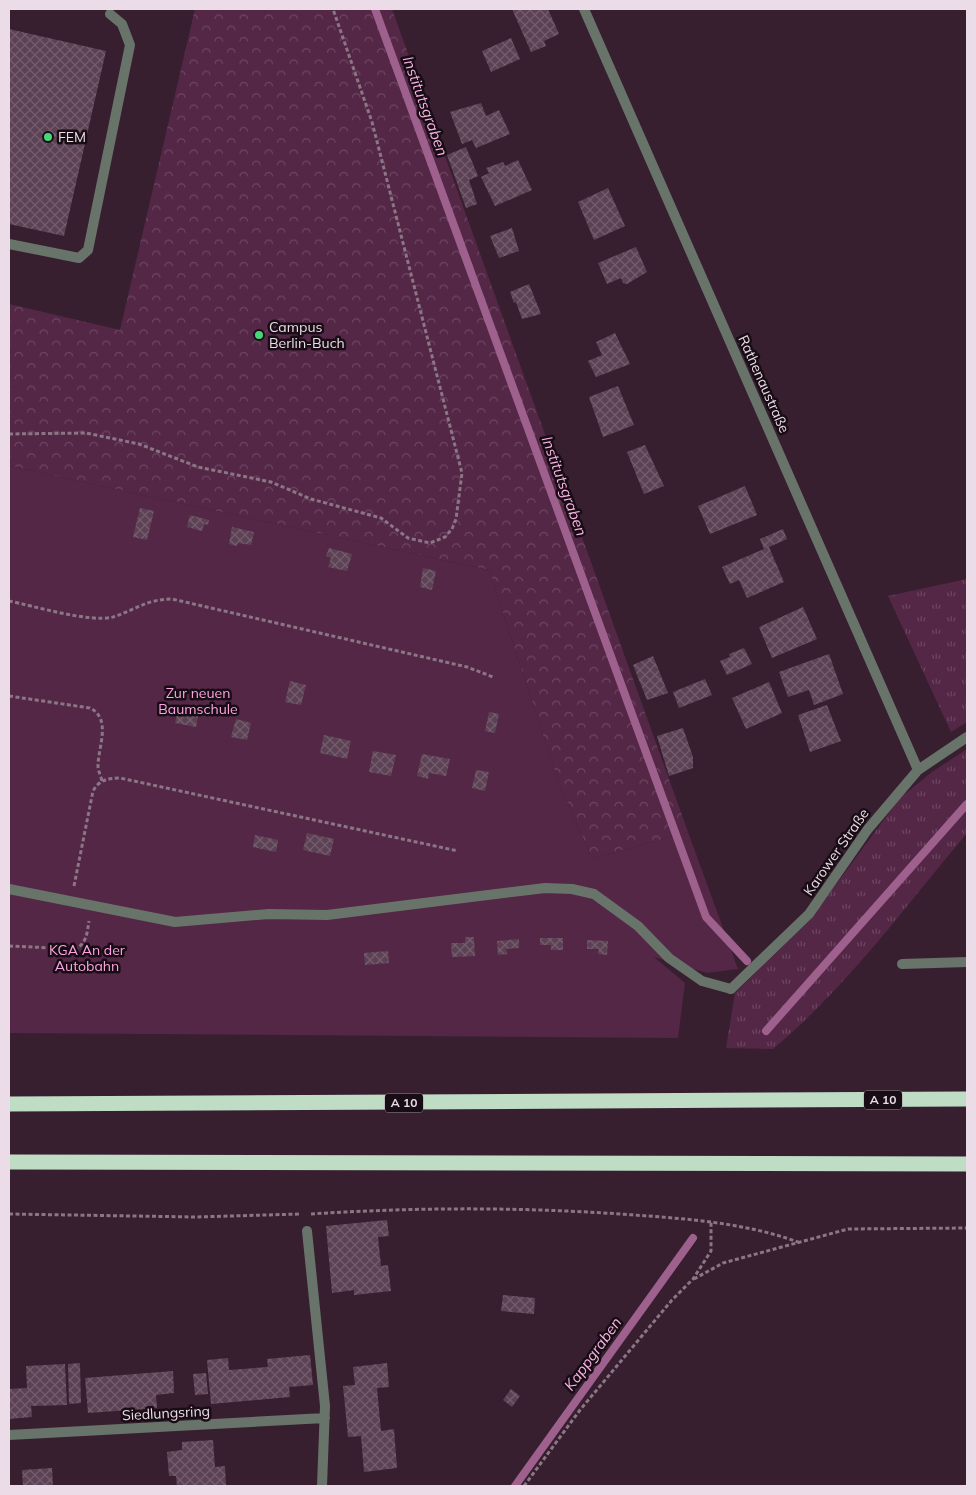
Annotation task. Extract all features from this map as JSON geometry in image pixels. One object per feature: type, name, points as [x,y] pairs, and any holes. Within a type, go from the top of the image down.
[{"type":"highway","name":"A 10","points":[[9,1104],[967,1098]]},
{"type":"highway","points":[[9,1162],[967,1164]]},
{"type":"street","name":"Rathenaustraße","points":[[584,9],[918,770]]},
{"type":"street","points":[[9,244],[79,258],[88,250],[130,45],[122,24],[110,14]]},
{"type":"street","name":"Karower Straße","points":[[92,906],[175,922],[268,914],[327,915],[544,888],[572,889],[594,894],[638,926],[669,958],[702,981],[731,989],[809,914],[868,829],[918,770],[967,737]]},
{"type":"street","points":[[9,889],[92,906]]},
{"type":"street","points":[[902,964],[967,962]]},
{"type":"street","points":[[307,1231],[325,1418],[322,1486]]},
{"type":"street","name":"Siedlungsring","points":[[9,1435],[325,1418]]},
{"type":"path","points":[[9,434],[86,433],[139,444],[198,467],[271,482],[311,498],[381,518],[408,538],[430,543],[445,537],[452,529],[456,519],[462,473],[372,122],[333,9]]},
{"type":"path","points":[[9,601],[97,619],[112,617],[147,602],[172,599],[467,667],[494,678]]},
{"type":"path","points":[[9,696],[90,708],[97,711],[103,725],[98,768],[102,781]]},
{"type":"path","points":[[71,902],[93,792],[102,781],[120,778],[458,851]]},
{"type":"path","points":[[9,946],[76,949],[86,939],[92,906]]},
{"type":"path","points":[[9,1214],[196,1217],[306,1214],[403,1208],[578,1211],[711,1221],[780,1235],[798,1242]]},
{"type":"path","points":[[524,1486],[580,1410],[672,1300],[693,1279],[711,1251],[711,1221]]},
{"type":"path","points":[[693,1279],[723,1263],[848,1229],[967,1228]]},
{"type":"green space","name":"Campus Berlin-Buch","points":[[195,9],[392,9],[688,832],[592,859],[559,784],[489,570],[9,466],[9,304],[120,330]]},
{"type":"green space","name":"Zur neuen Baumschule","points":[[9,466],[489,570],[559,784],[592,859],[688,832],[738,969],[707,973],[654,957],[685,983],[678,1038],[9,1033]]},
{"type":"green space","points":[[967,579],[967,722],[951,732],[888,596]]},
{"type":"green space","points":[[967,749],[967,833],[851,973],[800,1025],[773,1049],[726,1048],[735,993],[809,921],[900,798],[932,772]]},
{"type":"building","points":[[512,9],[548,9],[559,34],[544,41],[546,46],[531,52]]},
{"type":"building","name":"FEM","points":[[9,29],[106,51],[64,236],[9,224]]},
{"type":"building","points":[[511,38],[520,59],[491,72],[482,51]]},
{"type":"building","points":[[481,103],[486,116],[499,110],[510,134],[476,148],[472,140],[462,144],[450,112]]},
{"type":"building","points":[[466,147],[478,176],[469,180],[477,204],[466,208],[447,155]]},
{"type":"building","points":[[518,160],[532,190],[495,206],[481,177],[489,173],[486,168],[503,162],[505,166]]},
{"type":"building","points":[[608,188],[625,226],[594,240],[578,202]]},
{"type":"building","points":[[512,228],[519,251],[499,258],[490,236]]},
{"type":"building","points":[[636,247],[647,272],[627,284],[623,283],[621,278],[607,284],[598,263]]},
{"type":"building","points":[[529,284],[541,314],[522,319],[510,292]]},
{"type":"building","points":[[615,333],[630,364],[596,377],[588,361],[602,355],[596,342]]},
{"type":"building","points":[[618,386],[634,425],[603,437],[589,397]]},
{"type":"building","points":[[645,445],[664,486],[644,494],[627,452]]},
{"type":"building","points":[[745,486],[757,515],[710,534],[698,506]]},
{"type":"building","points":[[140,508],[154,511],[147,540],[133,537]]},
{"type":"building","points":[[190,515],[209,520],[208,525],[204,524],[202,531],[187,527]]},
{"type":"building","points":[[232,527],[254,532],[251,545],[238,543],[237,546],[229,544]]},
{"type":"building","points":[[783,529],[787,539],[769,547],[784,582],[747,598],[739,580],[730,584],[722,567],[764,549],[760,539]]},
{"type":"building","points":[[329,548],[352,554],[347,571],[328,567],[331,558],[326,556]]},
{"type":"building","points":[[423,568],[436,571],[432,590],[420,587]]},
{"type":"building","points":[[803,607],[817,639],[772,658],[759,627]]},
{"type":"building","points":[[744,648],[752,664],[727,675],[720,661],[730,657],[729,654]]},
{"type":"building","points":[[829,654],[843,694],[814,705],[809,690],[788,697],[779,672]]},
{"type":"building","points":[[653,656],[668,693],[647,700],[633,665]]},
{"type":"building","points":[[705,679],[712,695],[679,708],[673,692]]},
{"type":"building","points":[[290,681],[306,685],[301,705],[285,702]]},
{"type":"building","points":[[769,682],[782,713],[746,729],[732,698]]},
{"type":"building","points":[[827,705],[841,741],[810,752],[798,715]]},
{"type":"building","points":[[179,706],[199,710],[196,727],[175,723]]},
{"type":"building","points":[[489,712],[499,714],[495,733],[485,731]]},
{"type":"building","points":[[236,719],[251,723],[247,740],[231,737]]},
{"type":"building","points":[[683,728],[693,757],[693,768],[669,776],[657,736]]},
{"type":"building","points":[[324,735],[351,741],[347,759],[320,753]]},
{"type":"building","points":[[373,751],[396,755],[391,776],[369,772]]},
{"type":"building","points":[[422,754],[450,759],[446,776],[429,773],[428,779],[417,776]]},
{"type":"building","points":[[476,770],[489,772],[485,791],[472,788]]},
{"type":"building","points":[[307,833],[334,839],[330,856],[303,850]]},
{"type":"building","points":[[255,835],[278,840],[276,852],[253,847]]},
{"type":"building","points":[[465,937],[474,937],[475,956],[452,957],[451,943],[465,943]]},
{"type":"building","points":[[540,938],[563,938],[563,950],[551,950],[551,945],[540,945]]},
{"type":"building","points":[[519,939],[519,948],[506,949],[507,954],[498,955],[497,941]]},
{"type":"building","points":[[587,940],[608,941],[607,955],[598,954],[599,949],[587,949]]},
{"type":"building","points":[[388,951],[389,963],[365,965],[364,953]]},
{"type":"building","points":[[387,1220],[389,1236],[378,1237],[381,1266],[388,1265],[391,1291],[354,1295],[354,1290],[332,1293],[326,1226]]},
{"type":"building","points":[[503,1295],[535,1298],[534,1314],[501,1311]]},
{"type":"building","points":[[310,1355],[313,1385],[289,1387],[290,1397],[211,1404],[207,1360],[228,1358],[229,1370],[268,1367],[267,1359]]},
{"type":"building","points":[[80,1363],[81,1403],[69,1404],[68,1364]]},
{"type":"building","points":[[387,1363],[389,1387],[377,1388],[381,1431],[394,1429],[397,1468],[364,1472],[361,1436],[348,1437],[343,1386],[355,1385],[353,1367]]},
{"type":"building","points":[[65,1364],[67,1405],[31,1406],[32,1417],[9,1419],[9,1389],[27,1388],[26,1366]]},
{"type":"building","points":[[173,1371],[174,1393],[156,1395],[157,1408],[88,1413],[85,1378]]},
{"type":"building","points":[[206,1373],[208,1394],[195,1395],[193,1374]]},
{"type":"building","points":[[511,1389],[520,1396],[512,1407],[503,1400]]},
{"type":"building","points":[[213,1440],[215,1467],[225,1466],[226,1486],[177,1486],[176,1476],[169,1476],[167,1452],[182,1450],[182,1442]]},
{"type":"building","points":[[52,1468],[53,1486],[23,1486],[22,1470]]},
{"type":"waterway","name":"Institutsgraben","points":[[375,9],[706,917],[747,961]]},
{"type":"waterway","points":[[766,1031],[967,804]]},
{"type":"waterway","name":"Kappgraben","points":[[515,1486],[693,1238]]},
{"type":"place","name":"FEM","points":[[48,137]]},
{"type":"place","name":"Campus Berlin-Buch","points":[[259,335]]},
{"type":"park label","name":"KGA An der Autobahn","points":[[87,958]]}]
